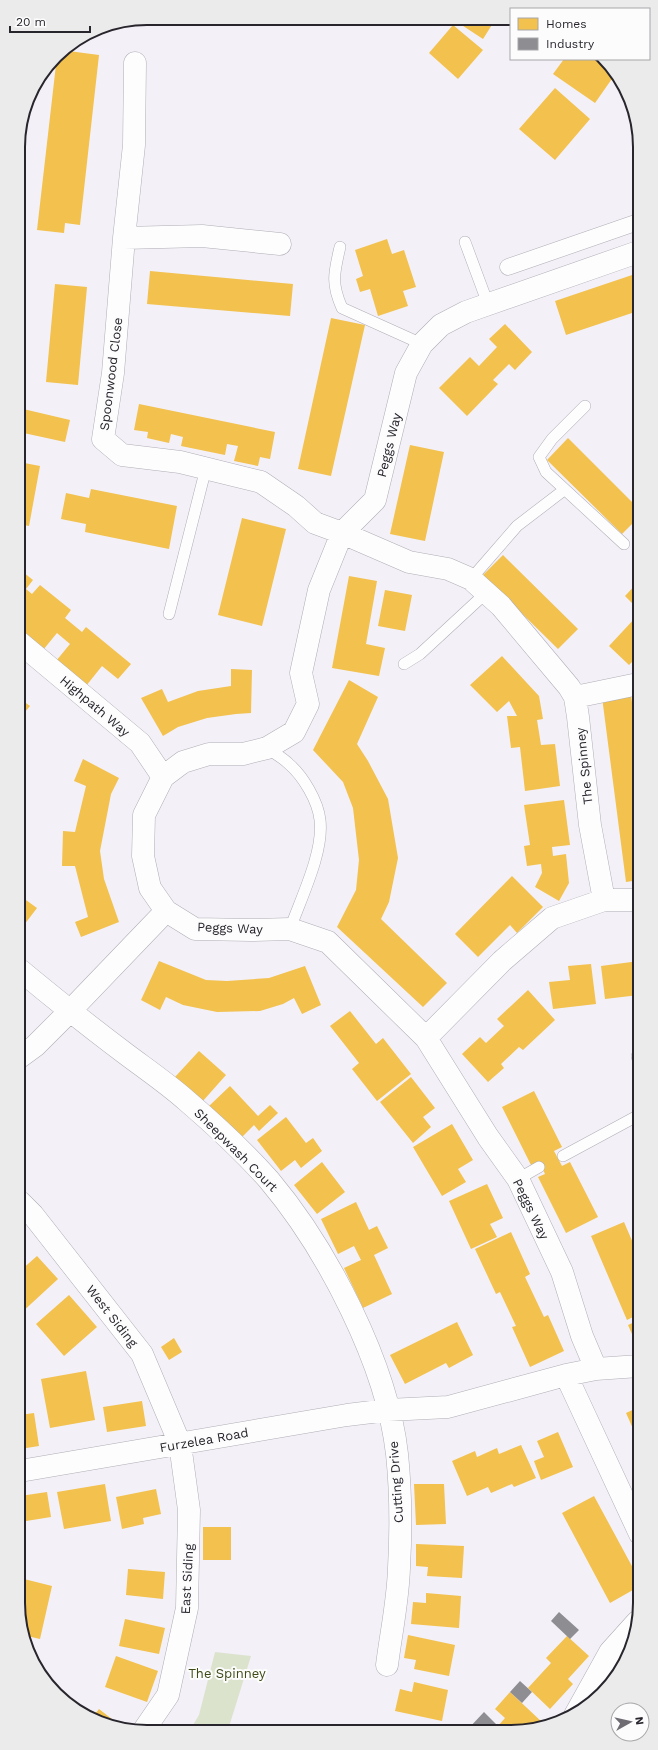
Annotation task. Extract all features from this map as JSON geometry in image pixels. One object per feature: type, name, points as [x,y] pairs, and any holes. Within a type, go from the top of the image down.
[{"type":"street","name":"Spoonwood Close","points":[[134,63],[134,145],[124,238],[113,374],[103,439],[122,455],[180,462],[261,482],[296,506],[315,523],[342,533]]},
{"type":"street","points":[[508,267],[633,224]]},
{"type":"street","points":[[124,238],[202,236],[280,244]]},
{"type":"street","name":"Peggs Way","points":[[596,1369],[582,1336],[562,1272],[518,1179],[488,1137],[426,1038],[328,942],[290,929],[195,929],[166,911],[150,888],[143,856],[144,815],[163,778],[183,762],[209,754],[243,754],[267,748],[294,732],[308,704],[301,673],[319,590],[342,533],[375,500],[406,373],[422,344],[441,325],[466,312],[633,254]]},
{"type":"street","name":"The Spinney","points":[[342,533],[409,562],[448,569],[479,586],[501,606],[569,687],[575,697],[590,825],[604,900]]},
{"type":"street","name":"Highpath Way","points":[[25,647],[140,743],[163,778]]},
{"type":"street","points":[[575,697],[633,685]]},
{"type":"street","points":[[426,1038],[502,962],[552,918],[604,900],[633,900]]},
{"type":"street","points":[[25,1053],[35,1046],[70,1011],[166,911]]},
{"type":"street","name":"Sheepwash Court","points":[[25,974],[70,1011],[186,1100],[235,1145],[269,1180],[296,1215],[324,1260],[354,1316],[378,1373],[388,1410]]},
{"type":"street","name":"West Siding","points":[[25,1207],[33,1215],[142,1354],[180,1444]]},
{"type":"street","points":[[388,1410],[448,1407],[566,1375],[596,1369],[633,1366]]},
{"type":"street","points":[[566,1375],[633,1519]]},
{"type":"street","name":"Furzelea Road","points":[[25,1470],[289,1424],[388,1410]]},
{"type":"street","name":"Cutting Drive","points":[[388,1410],[396,1452],[400,1499],[399,1570],[388,1665]]},
{"type":"street","name":"East Siding","points":[[147,1725],[168,1695],[188,1608],[189,1510],[180,1444]]},
{"type":"street","points":[[583,1701],[610,1652],[630,1630]]},
{"type":"lane","points":[[465,242],[488,304]]},
{"type":"lane","points":[[340,247],[334,278],[336,295],[342,308],[422,344]]},
{"type":"lane","points":[[585,406],[552,439],[539,457],[546,472],[624,544]]},
{"type":"lane","points":[[169,614],[206,468]]},
{"type":"lane","points":[[404,664],[420,654],[479,586],[517,526],[564,490]]},
{"type":"lane","points":[[267,748],[288,763],[302,777],[313,798],[320,819],[320,838],[316,857],[290,929]]},
{"type":"lane","points":[[563,1156],[633,1118]]},
{"type":"lane","points":[[518,1179],[539,1167]]},
{"type":"green space","name":"The Spinney","points":[[215,1652],[251,1656],[230,1725],[193,1725],[199,1715]]},
{"type":"building: Homes","points":[[453,25],[483,50],[458,79],[429,53]]},
{"type":"building: Homes","points":[[462,25],[492,25],[483,39]]},
{"type":"building: Homes","points":[[71,51],[99,55],[80,225],[65,223],[64,233],[37,230],[56,65]]},
{"type":"building: Homes","points":[[563,60],[596,60],[612,79],[595,103],[553,74]]},
{"type":"building: Homes","points":[[555,88],[590,119],[555,160],[519,129]]},
{"type":"building: Homes","points":[[387,239],[392,254],[404,250],[416,287],[403,291],[408,306],[378,316],[370,289],[360,292],[356,279],[363,276],[355,250]]},
{"type":"building: Homes","points":[[150,271],[293,284],[290,316],[147,304]]},
{"type":"building: Homes","points":[[633,275],[633,313],[566,335],[555,301]]},
{"type":"building: Homes","points":[[55,284],[87,287],[78,385],[46,382]]},
{"type":"building: Homes","points":[[331,318],[365,325],[331,476],[298,469]]},
{"type":"building: Homes","points":[[505,324],[532,352],[515,370],[509,364],[493,380],[498,384],[467,416],[439,388],[470,357],[479,366],[497,347],[489,339]]},
{"type":"building: Homes","points":[[139,404],[275,432],[270,459],[260,457],[258,466],[234,461],[238,446],[227,444],[225,455],[181,446],[183,437],[171,434],[169,443],[147,438],[148,432],[134,430]]},
{"type":"building: Homes","points":[[25,409],[70,420],[65,442],[25,433]]},
{"type":"building: Homes","points":[[568,438],[633,503],[633,523],[622,534],[547,460]]},
{"type":"building: Homes","points":[[410,445],[444,452],[425,541],[390,534]]},
{"type":"building: Homes","points":[[25,463],[40,466],[29,526],[25,525]]},
{"type":"building: Homes","points":[[91,489],[177,506],[169,549],[85,532],[86,524],[61,519],[66,493],[89,498]]},
{"type":"building: Homes","points":[[242,518],[286,529],[262,626],[218,615]]},
{"type":"building: Homes","points":[[503,555],[578,629],[558,649],[483,575]]},
{"type":"building: Homes","points":[[25,574],[33,580],[26,589],[32,594],[40,585],[71,610],[65,618],[82,632],[86,627],[131,664],[118,679],[102,666],[86,686],[56,661],[70,644],[57,633],[43,650],[25,635]]},
{"type":"building: Homes","points":[[349,576],[377,581],[366,644],[385,648],[379,676],[332,668]]},
{"type":"building: Homes","points":[[633,587],[633,604],[625,596]]},
{"type":"building: Homes","points":[[385,590],[412,595],[405,631],[378,626]]},
{"type":"building: Homes","points":[[633,620],[633,661],[629,665],[609,646]]},
{"type":"building: Homes","points":[[502,656],[539,696],[543,719],[537,720],[541,745],[555,744],[560,786],[525,791],[520,747],[511,748],[507,716],[517,716],[509,701],[497,712],[470,685]]},
{"type":"building: Homes","points":[[231,669],[252,670],[251,713],[207,718],[178,727],[163,736],[141,698],[162,689],[168,702],[198,691],[231,686]]},
{"type":"building: Homes","points":[[349,680],[378,697],[357,744],[368,761],[388,799],[398,858],[389,902],[381,919],[447,983],[423,1007],[337,927],[356,890],[359,860],[353,808],[343,782],[313,750]]},
{"type":"building: Homes","points":[[631,694],[633,711],[633,881],[626,882],[602,697]]},
{"type":"building: Homes","points":[[25,702],[30,706],[25,712]]},
{"type":"building: Homes","points":[[83,759],[119,778],[111,794],[100,851],[104,879],[119,922],[81,937],[75,922],[88,917],[75,866],[62,866],[63,831],[75,832],[86,786],[74,781]]},
{"type":"building: Homes","points":[[564,800],[570,845],[552,847],[553,856],[566,854],[569,883],[559,901],[535,887],[542,873],[541,864],[527,866],[524,846],[530,845],[524,805]]},
{"type":"building: Homes","points":[[512,876],[543,907],[517,933],[510,925],[478,957],[455,934]]},
{"type":"building: Homes","points":[[25,899],[37,908],[25,924]]},
{"type":"building: Homes","points":[[159,961],[206,980],[227,981],[269,978],[305,966],[321,1005],[302,1014],[294,998],[283,1004],[260,1011],[217,1012],[183,1005],[166,997],[160,1010],[141,1000]]},
{"type":"building: Homes","points":[[633,962],[633,996],[605,999],[601,966]]},
{"type":"building: Homes","points":[[591,964],[596,1004],[553,1009],[549,982],[570,980],[568,966]]},
{"type":"building: Homes","points":[[528,990],[555,1020],[523,1050],[519,1047],[501,1064],[504,1068],[488,1082],[462,1054],[480,1037],[486,1043],[504,1026],[497,1019]]},
{"type":"building: Homes","points":[[350,1011],[376,1044],[383,1038],[411,1074],[377,1101],[352,1069],[359,1063],[330,1026]]},
{"type":"building: Homes","points":[[199,1051],[226,1075],[202,1102],[175,1077]]},
{"type":"building: Homes","points":[[411,1077],[435,1108],[423,1117],[431,1127],[413,1143],[380,1102]]},
{"type":"building: Homes","points":[[230,1086],[258,1116],[270,1105],[278,1113],[259,1131],[254,1125],[240,1139],[209,1106]]},
{"type":"building: Homes","points":[[534,1091],[562,1147],[554,1151],[562,1166],[570,1162],[598,1217],[566,1233],[538,1177],[545,1174],[539,1161],[531,1165],[502,1107]]},
{"type":"building: Homes","points":[[286,1117],[306,1143],[313,1138],[322,1151],[301,1168],[295,1160],[281,1171],[257,1140]]},
{"type":"building: Homes","points":[[452,1124],[473,1160],[458,1169],[466,1182],[442,1196],[413,1147]]},
{"type":"building: Homes","points":[[322,1162],[345,1192],[317,1214],[294,1185]]},
{"type":"building: Homes","points":[[487,1184],[503,1218],[490,1224],[497,1237],[471,1249],[449,1201]]},
{"type":"building: Homes","points":[[356,1202],[369,1230],[377,1226],[388,1248],[374,1255],[392,1294],[363,1308],[344,1268],[361,1260],[354,1246],[338,1254],[321,1219]]},
{"type":"building: Homes","points":[[624,1222],[633,1243],[633,1317],[627,1320],[591,1236]]},
{"type":"building: Homes","points":[[511,1232],[530,1274],[525,1277],[544,1317],[548,1315],[564,1351],[530,1367],[512,1327],[516,1326],[500,1292],[496,1294],[475,1249]]},
{"type":"building: Homes","points":[[37,1256],[58,1279],[25,1309],[25,1267]]},
{"type":"building: Homes","points":[[69,1295],[97,1327],[64,1356],[36,1324]]},
{"type":"building: Homes","points":[[457,1322],[473,1355],[449,1368],[446,1363],[405,1384],[390,1355]]},
{"type":"building: Homes","points":[[633,1323],[633,1336],[628,1325]]},
{"type":"building: Homes","points":[[174,1338],[182,1352],[169,1360],[161,1347]]},
{"type":"building: Homes","points":[[86,1371],[95,1420],[50,1428],[41,1379]]},
{"type":"building: Homes","points":[[142,1401],[146,1426],[107,1432],[103,1407]]},
{"type":"building: Homes","points":[[633,1410],[633,1429],[626,1413]]},
{"type":"building: Homes","points":[[34,1413],[39,1446],[25,1448],[25,1414]]},
{"type":"building: Homes","points":[[558,1432],[573,1467],[541,1480],[534,1461],[544,1457],[537,1441]]},
{"type":"building: Homes","points":[[521,1445],[536,1478],[514,1487],[512,1484],[491,1493],[488,1487],[467,1496],[452,1461],[475,1451],[477,1457],[497,1448],[499,1454]]},
{"type":"building: Homes","points":[[105,1484],[111,1521],[64,1529],[57,1492]]},
{"type":"building: Homes","points":[[414,1484],[444,1484],[446,1524],[416,1525]]},
{"type":"building: Homes","points":[[156,1489],[161,1514],[143,1518],[144,1524],[122,1529],[116,1497]]},
{"type":"building: Homes","points":[[47,1492],[51,1517],[25,1521],[25,1495]]},
{"type":"building: Homes","points":[[594,1496],[633,1568],[633,1590],[610,1603],[562,1513]]},
{"type":"building: Homes","points":[[203,1527],[231,1527],[231,1560],[203,1560]]},
{"type":"building: Homes","points":[[416,1544],[464,1546],[462,1578],[427,1576],[428,1567],[416,1566]]},
{"type":"building: Homes","points":[[128,1569],[165,1572],[163,1599],[126,1595]]},
{"type":"building: Homes","points":[[25,1579],[52,1586],[40,1639],[30,1637],[27,1627],[25,1611]]},
{"type":"building: Homes","points":[[426,1593],[461,1596],[459,1628],[411,1624],[413,1602],[426,1603]]},
{"type":"building: Homes","points":[[125,1619],[165,1628],[159,1654],[119,1646]]},
{"type":"building: Homes","points":[[408,1635],[455,1645],[449,1676],[414,1669],[416,1660],[404,1658]]},
{"type":"building: Homes","points":[[567,1636],[589,1656],[568,1679],[573,1684],[550,1709],[528,1688],[551,1663],[546,1658]]},
{"type":"building: Homes","points":[[116,1656],[158,1671],[147,1702],[105,1687]]},
{"type":"building: Homes","points":[[414,1682],[448,1690],[442,1721],[395,1711],[400,1689],[412,1692]]},
{"type":"building: Homes","points":[[510,1692],[541,1721],[519,1725],[499,1725],[505,1718],[495,1709]]},
{"type":"building: Homes","points":[[99,1709],[114,1721],[108,1719],[96,1713]]},
{"type":"building: Industry","points":[[559,1612],[579,1630],[570,1639],[551,1621]]},
{"type":"building: Industry","points":[[520,1681],[532,1692],[522,1703],[510,1692]]},
{"type":"building: Industry","points":[[484,1712],[497,1725],[472,1725]]}]
